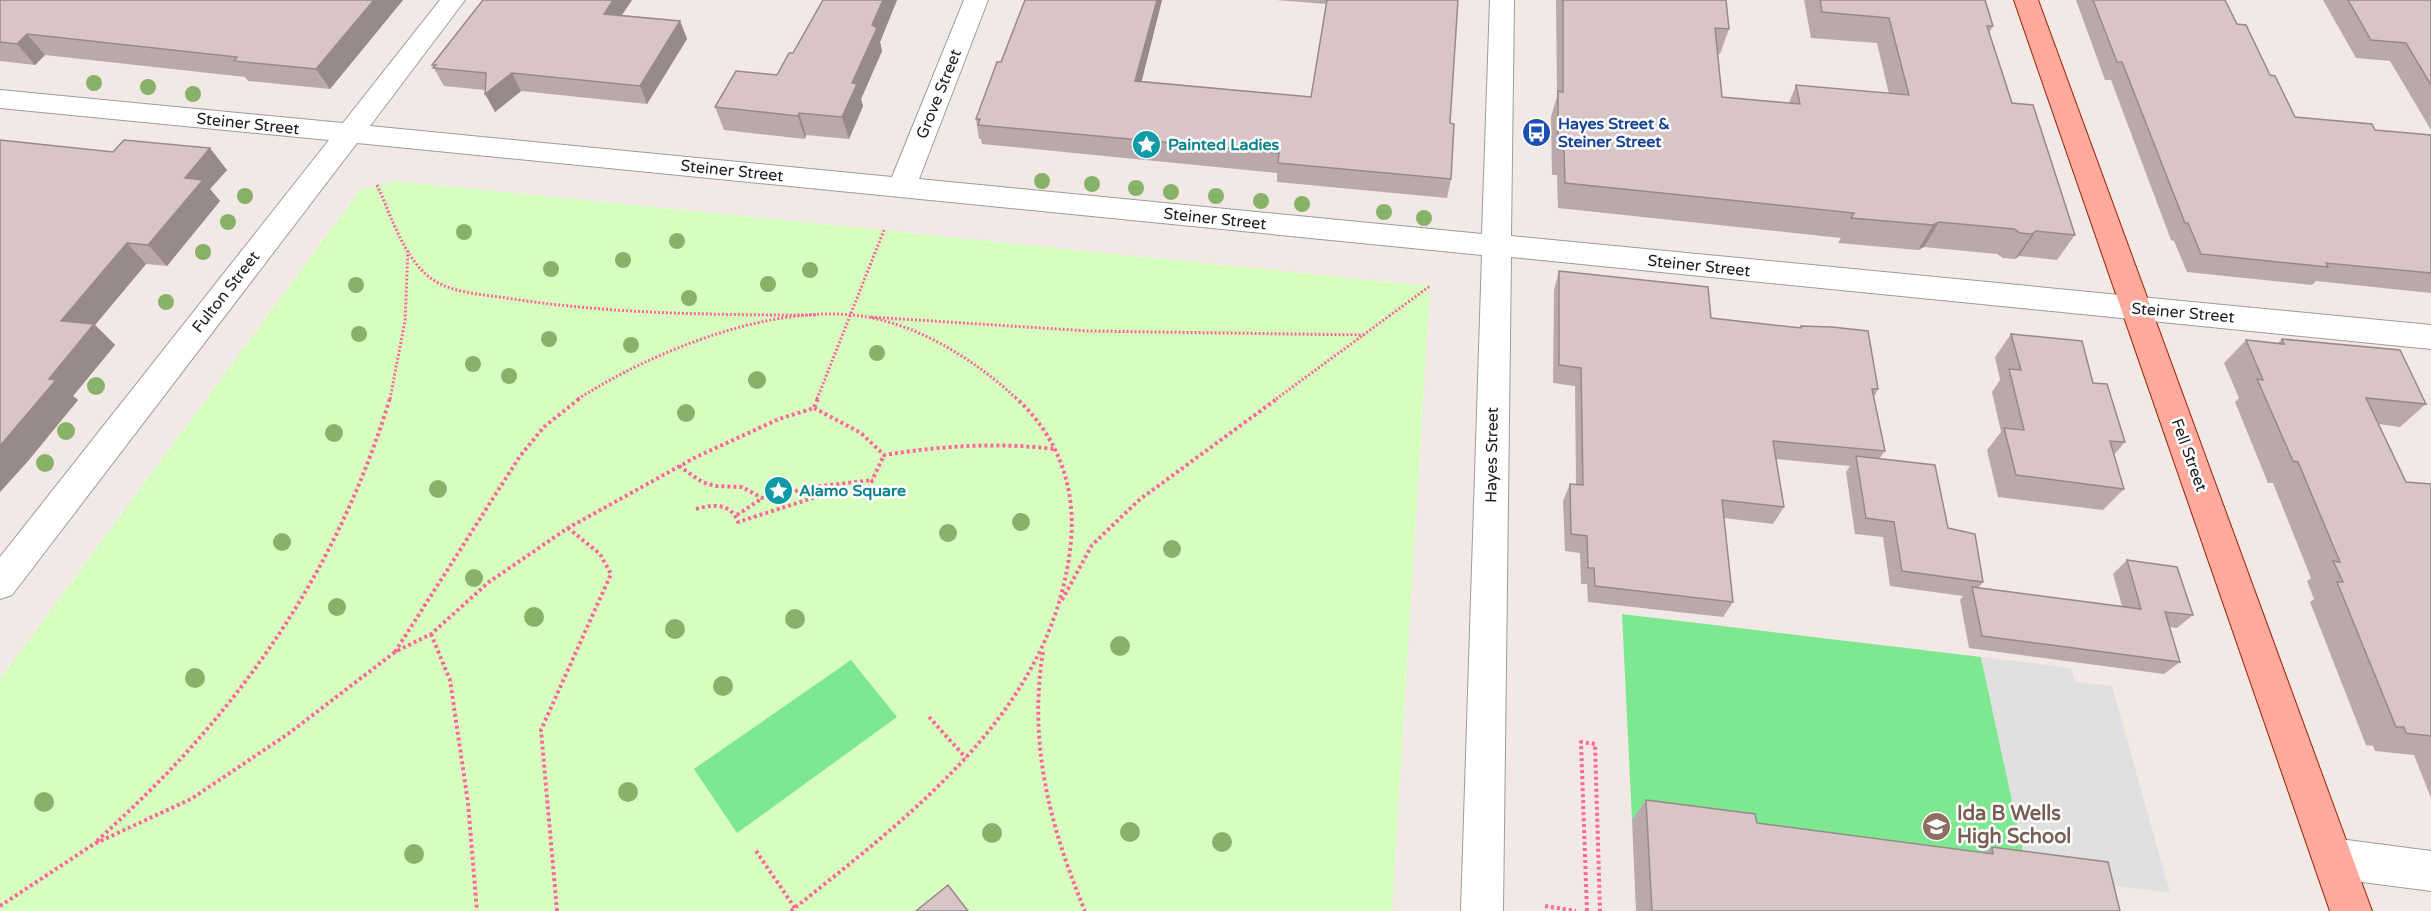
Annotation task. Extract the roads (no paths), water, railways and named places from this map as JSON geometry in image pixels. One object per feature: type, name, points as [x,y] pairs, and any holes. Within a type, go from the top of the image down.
[{"type":"main road","name":"Fell Street","points":[[2026,0],[2351,911]]},
{"type":"street","name":"Fulton Street","points":[[0,584],[453,0]]},
{"type":"street","name":"Grove Street","points":[[901,188],[976,0]]},
{"type":"street","name":"Hayes Street","points":[[1482,911],[1502,0]]},
{"type":"street","name":"Steiner Street","points":[[0,99],[2431,337]]},
{"type":"street","points":[[2332,858],[2431,871]]},
{"type":"place","name":"Hayes Street & Steiner Street","points":[[1537,133]]},
{"type":"place","name":"Painted Ladies","points":[[1147,145]]},
{"type":"place","name":"Alamo Square","points":[[778,491]]},
{"type":"place","name":"Ida B Wells High School","points":[[1936,826]]}]
